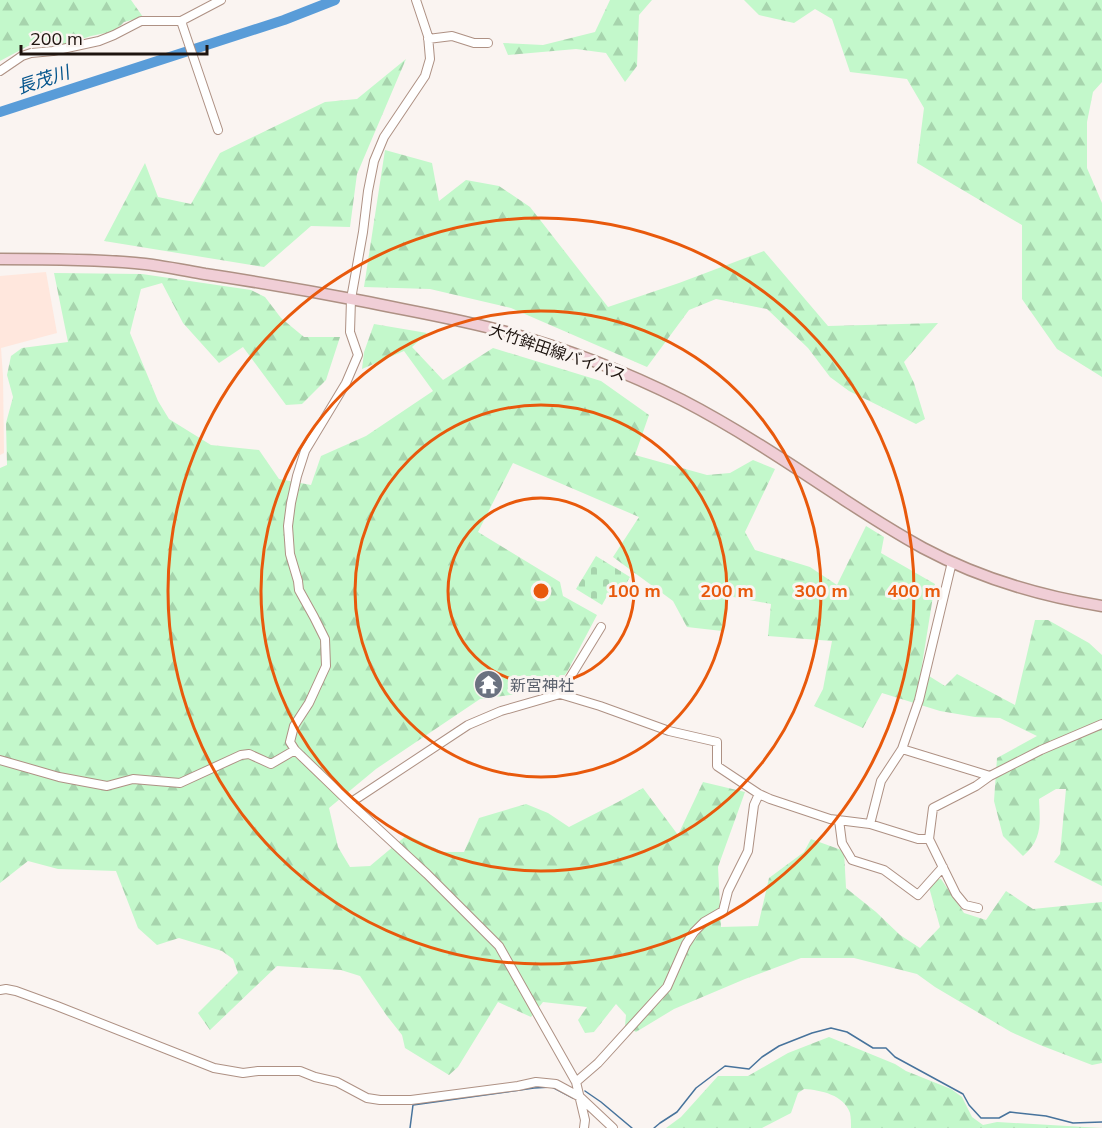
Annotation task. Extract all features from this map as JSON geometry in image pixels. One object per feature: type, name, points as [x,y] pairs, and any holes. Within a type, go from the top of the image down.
[{"type":"main road","name":"大竹鉾田線バイパス","points":[[0,259],[80,258],[140,263],[267,283],[506,332],[584,357],[639,380],[715,418],[900,534],[952,562],[979,574],[1030,590],[1102,606]]},
{"type":"street","points":[[0,71],[22,56],[99,41],[141,21],[181,21],[221,0]]},
{"type":"street","points":[[416,0],[428,39],[430,58],[425,76],[384,137],[374,161],[351,299],[350,332],[358,355],[346,383],[305,451],[291,503],[288,526],[290,554],[298,581],[298,590],[325,639],[326,666],[309,703],[294,726],[290,742],[295,750],[500,946],[576,1082],[585,1120],[584,1128]]},
{"type":"street","points":[[181,21],[218,130]]},
{"type":"street","points":[[428,39],[452,36],[474,43],[488,43]]},
{"type":"street","points":[[870,824],[881,781],[902,749],[919,700],[952,562]]},
{"type":"street","points":[[560,694],[601,627]]},
{"type":"street","points":[[350,803],[468,725],[501,711],[560,694],[669,731],[717,742],[717,766],[759,794],[830,819],[870,824],[929,839]]},
{"type":"street","points":[[978,909],[965,905],[956,894],[929,839],[933,808],[1041,750],[1102,724]]},
{"type":"street","points":[[902,749],[990,776]]},
{"type":"street","points":[[0,760],[59,777],[107,786],[133,779],[180,783],[241,755],[249,754],[271,764],[295,750]]},
{"type":"street","points":[[576,1082],[598,1063],[668,987],[686,944],[694,932],[704,922],[723,911],[728,891],[748,851],[754,805],[759,794]]},
{"type":"street","points":[[839,820],[842,843],[852,860],[884,870],[918,895],[943,867]]},
{"type":"street","points":[[0,990],[15,991],[57,1006],[214,1068],[243,1073],[300,1071],[337,1082],[367,1098],[411,1100],[536,1082],[561,1086],[580,1098],[613,1128]]},
{"type":"shaded area","points":[[46,272],[57,333],[1,348],[4,453],[0,455],[0,276]]},
{"type":"green space","points":[[0,0],[131,0],[143,17],[124,22],[115,31],[66,44],[28,46],[0,61]]},
{"type":"green space","points":[[610,0],[652,0],[639,15],[637,66],[625,82],[606,53],[576,49],[508,55],[503,43],[543,45],[595,32]]},
{"type":"green space","points":[[744,0],[1102,0],[1102,82],[1093,92],[1087,122],[1087,168],[1102,203],[1102,377],[1057,349],[1022,299],[1022,225],[917,163],[924,108],[907,79],[850,72],[832,19],[815,9],[794,23],[759,15]]},
{"type":"green space","points":[[406,59],[357,174],[350,227],[311,226],[264,267],[104,241],[145,163],[158,197],[191,204],[220,153],[325,102],[357,99]]},
{"type":"green space","points":[[385,150],[432,163],[439,201],[466,180],[499,186],[530,207],[608,307],[764,251],[828,326],[938,323],[904,362],[914,383],[925,419],[916,424],[849,391],[830,377],[808,348],[767,309],[716,299],[689,310],[647,367],[511,308],[430,289],[364,287]]},
{"type":"green space","points":[[54,273],[142,274],[251,290],[265,297],[281,318],[304,337],[340,337],[326,380],[302,404],[286,405],[243,347],[219,363],[183,323],[162,283],[141,289],[130,333],[158,401],[169,419],[211,445],[259,450],[279,479],[311,485],[321,456],[366,436],[433,391],[404,351],[362,369],[364,352],[374,324],[427,333],[412,347],[443,380],[493,348],[601,381],[649,415],[635,455],[707,475],[730,473],[753,460],[775,469],[745,532],[755,550],[810,567],[837,585],[866,526],[884,537],[881,553],[935,584],[921,671],[945,686],[957,674],[1015,705],[1035,620],[1048,620],[1089,643],[1102,655],[1102,886],[1054,862],[1060,854],[1066,789],[1056,789],[1039,799],[1039,830],[1034,843],[1023,856],[1003,836],[994,801],[997,758],[1037,736],[1000,718],[975,717],[940,711],[882,693],[863,728],[814,706],[823,689],[832,641],[768,636],[771,604],[728,596],[722,631],[687,627],[673,601],[613,557],[639,517],[513,463],[478,532],[560,582],[563,596],[597,615],[567,672],[554,689],[480,699],[376,769],[329,808],[338,847],[350,867],[370,866],[407,835],[443,852],[464,852],[479,818],[526,804],[548,813],[569,827],[643,788],[678,835],[703,782],[745,792],[718,867],[721,927],[758,926],[769,878],[804,852],[811,839],[844,851],[846,888],[900,935],[920,948],[940,927],[927,880],[941,879],[964,913],[986,920],[1006,891],[1033,909],[1102,902],[1102,1063],[1092,1065],[1011,1032],[917,974],[854,958],[801,958],[674,1009],[636,1032],[625,1026],[626,1015],[616,1004],[594,1032],[585,1033],[578,1020],[587,1007],[543,1002],[531,1017],[498,1002],[458,1067],[449,1075],[405,1048],[402,1035],[360,976],[341,970],[277,966],[210,1030],[198,1013],[238,973],[233,959],[222,951],[179,938],[157,945],[138,928],[116,871],[58,869],[28,861],[0,883],[0,468],[7,465],[6,423],[13,397],[7,375],[11,356],[22,348],[68,342]]},
{"type":"green space","points":[[596,556],[630,577],[623,589],[614,584],[602,605],[576,589]]},
{"type":"green space","points":[[829,1037],[951,1089],[962,1097],[972,1117],[983,1125],[997,1122],[1102,1128],[851,1128],[850,1113],[843,1102],[824,1092],[804,1089],[798,1093],[791,1113],[762,1128],[666,1128],[681,1117],[718,1076],[748,1076],[788,1053]]},
{"type":"waterway","name":"長茂川","points":[[0,112],[284,20],[335,0]]},
{"type":"waterway","points":[[654,1128],[677,1112],[696,1088],[725,1066],[749,1069],[779,1046],[831,1028],[847,1032],[873,1048],[886,1048],[895,1057],[963,1094],[981,1118],[999,1118],[1010,1112],[1046,1116],[1073,1123],[1102,1122]]},
{"type":"waterway","points":[[410,1128],[413,1105],[552,1087],[573,1098]]},
{"type":"waterway","points":[[585,1091],[632,1128]]},
{"type":"place","name":"新宮神社","points":[[489,685]]}]
